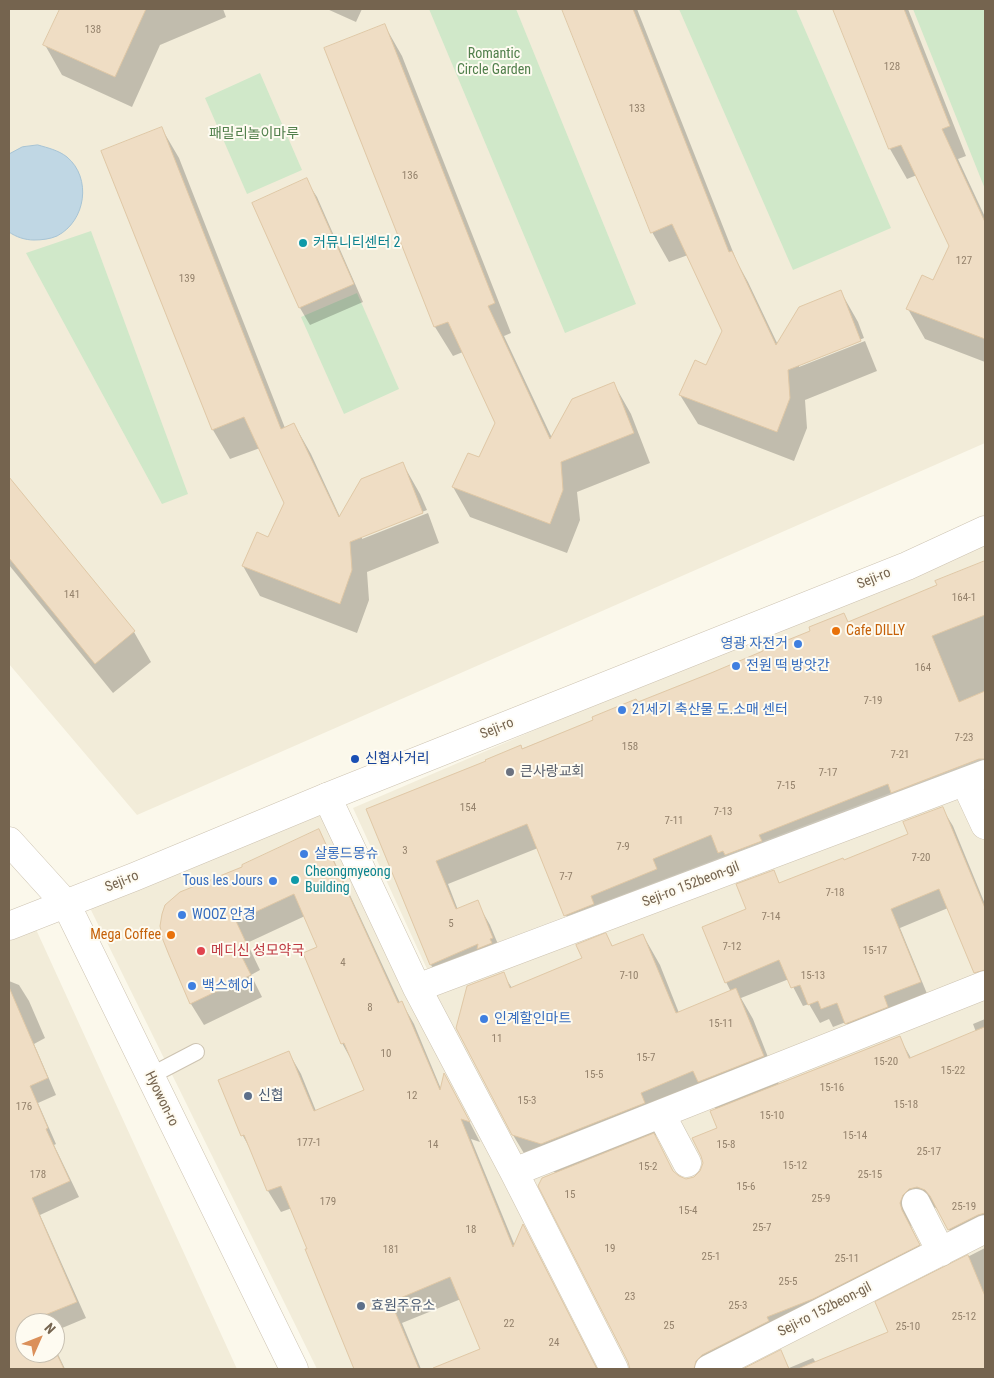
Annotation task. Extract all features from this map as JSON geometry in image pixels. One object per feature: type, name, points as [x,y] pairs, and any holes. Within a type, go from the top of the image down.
[{"type":"street","name":"Seji-ro","points":[[9,926],[907,566],[985,530]]},
{"type":"street","points":[[975,778],[985,825]]},
{"type":"street","name":"Seji-ro 152beon-gil","points":[[417,988],[975,778]]},
{"type":"street","points":[[327,797],[417,988],[514,1172],[614,1369]]},
{"type":"street","name":"Hyowon-ro","points":[[9,842],[66,904],[294,1369]]},
{"type":"street","points":[[514,1172],[985,985]]},
{"type":"street","points":[[661,1114],[687,1163]]},
{"type":"street","points":[[916,1203],[941,1252]]},
{"type":"street","name":"Seji-ro 152beon-gil","points":[[709,1369],[985,1229]]},
{"type":"lane","points":[[150,1076],[196,1052]]},
{"type":"shaded area","points":[[9,9],[985,9],[985,443],[137,815],[9,664]]},
{"type":"shaded area","points":[[985,537],[985,757],[427,969],[353,808]]},
{"type":"shaded area","points":[[963,790],[985,834],[985,1369],[614,1369],[429,983]]},
{"type":"shaded area","points":[[325,807],[599,1369],[317,1369],[90,908]]},
{"type":"shaded area","points":[[34,925],[237,1369],[9,1369],[9,936]]},
{"type":"green space","name":"Romantic Circle Garden","points":[[429,9],[516,9],[636,304],[565,333]]},
{"type":"green space","points":[[679,9],[796,9],[891,228],[793,270]]},
{"type":"green space","points":[[913,9],[985,9],[985,189]]},
{"type":"green space","name":"패밀리놀이마루","points":[[260,73],[302,170],[247,194],[205,98]]},
{"type":"green space","points":[[91,231],[188,494],[162,504],[26,253]]},
{"type":"green space","points":[[357,293],[399,389],[344,414],[301,317]]},
{"type":"water","points":[[38,145],[60,153],[67,157],[75,166],[80,176],[82,199],[80,210],[67,229],[52,238],[31,240],[21,238],[9,232],[9,154],[22,147]]},
{"type":"building","points":[[60,9],[146,9],[115,77],[43,45]]},
{"type":"building","points":[[562,9],[633,9],[729,252],[732,251],[776,345],[799,307],[841,290],[861,341],[788,370],[790,398],[777,432],[679,395],[695,360],[706,365],[722,331],[672,224],[651,233]]},
{"type":"building","points":[[833,9],[904,9],[950,126],[942,129],[985,222],[985,339],[906,309],[922,275],[933,280],[949,246],[901,145],[889,149]]},
{"type":"building","points":[[385,24],[495,303],[488,306],[550,439],[572,399],[614,382],[634,433],[561,462],[563,490],[550,524],[452,487],[468,453],[479,457],[495,423],[448,322],[434,327],[324,48]]},
{"type":"building","points":[[162,127],[281,429],[294,423],[339,517],[361,479],[403,462],[423,513],[350,542],[352,570],[340,604],[242,566],[257,532],[268,537],[284,503],[244,417],[212,430],[101,151]]},
{"type":"building","name":"커뮤니티센터 2","points":[[307,178],[354,284],[299,308],[252,203]]},
{"type":"building","points":[[9,477],[135,631],[95,664],[9,558]]},
{"type":"building","points":[[985,561],[985,615],[932,636],[959,702],[985,691],[985,759],[979,759],[891,793],[888,784],[759,835],[762,841],[725,855],[723,851],[718,853],[711,835],[653,859],[657,869],[591,896],[594,904],[564,916],[527,824],[436,861],[456,909],[478,900],[493,938],[490,939],[492,943],[477,949],[478,944],[430,965],[366,809],[521,745],[522,749],[593,720],[592,717],[636,699],[638,702],[711,673],[810,631],[809,627],[844,613],[848,622],[937,585],[935,581]]},
{"type":"building","points":[[943,807],[985,908],[985,970],[974,973],[939,889],[891,909],[921,982],[884,996],[888,1007],[845,1024],[837,1003],[821,1009],[818,1001],[808,1005],[800,985],[791,988],[779,960],[725,983],[702,927],[746,909],[736,884],[774,870],[779,883],[843,858],[844,860],[908,834],[903,822]]},
{"type":"building","points":[[319,829],[398,1003],[402,1001],[440,1090],[444,1073],[470,1122],[461,1119],[513,1247],[523,1224],[597,1369],[434,1369],[480,1349],[450,1277],[391,1302],[419,1369],[354,1369],[281,1186],[267,1191],[244,1135],[241,1136],[218,1080],[289,1051],[314,1111],[364,1090],[344,1043],[341,1044],[303,953],[317,947],[294,894],[236,921],[249,949],[240,953],[251,975],[190,1004],[163,940],[160,926],[165,905],[180,892],[242,867],[242,865]]},
{"type":"building","points":[[606,933],[612,946],[643,934],[676,1013],[736,988],[764,1056],[698,1082],[693,1071],[641,1093],[645,1103],[541,1144],[512,1135],[456,1028],[467,986],[504,972],[510,988],[582,958],[576,945]]},
{"type":"building","points":[[9,987],[48,1078],[30,1086],[48,1128],[46,1129],[70,1181],[32,1198],[77,1302],[50,1313],[15,1313],[15,1363],[61,1363],[64,1369],[9,1369]]},
{"type":"building","points":[[985,1027],[985,1213],[948,1230],[925,1190],[917,1187],[909,1189],[903,1195],[900,1203],[920,1245],[813,1299],[767,1317],[769,1321],[702,1355],[696,1361],[694,1369],[630,1369],[538,1186],[542,1178],[654,1133],[673,1171],[686,1179],[694,1177],[700,1171],[703,1163],[692,1138],[717,1128],[710,1111],[900,1036],[909,1058]]},
{"type":"building","points":[[968,1255],[985,1296],[985,1369],[800,1369],[888,1332],[875,1302]]},
{"type":"building","points":[[781,1350],[789,1369],[743,1369]]},
{"type":"place","name":"커뮤니티센터 2","points":[[303,243]]},
{"type":"place","name":"Cafe DILLY","points":[[836,631]]},
{"type":"place","name":"영광 자전거","points":[[798,644]]},
{"type":"place","name":"전원 떡 방앗간","points":[[736,666]]},
{"type":"place","name":"21세기 축산물 도.소매 센터","points":[[622,710]]},
{"type":"place","name":"신협사거리","points":[[355,759]]},
{"type":"place","name":"큰사랑교회","points":[[510,772]]},
{"type":"place","name":"살롱드몽슈","points":[[304,854]]},
{"type":"place","name":"Cheongmyeong Building","points":[[295,880]]},
{"type":"place","name":"Tous les Jours","points":[[273,881]]},
{"type":"place","name":"WOOZ 안경","points":[[182,915]]},
{"type":"place","name":"Mega Coffee","points":[[171,935]]},
{"type":"place","name":"메디신 성모약국","points":[[201,951]]},
{"type":"place","name":"백스헤어","points":[[192,986]]},
{"type":"place","name":"인계할인마트","points":[[484,1019]]},
{"type":"place","name":"신협","points":[[248,1096]]},
{"type":"place","name":"효원주유소","points":[[361,1306]]}]
